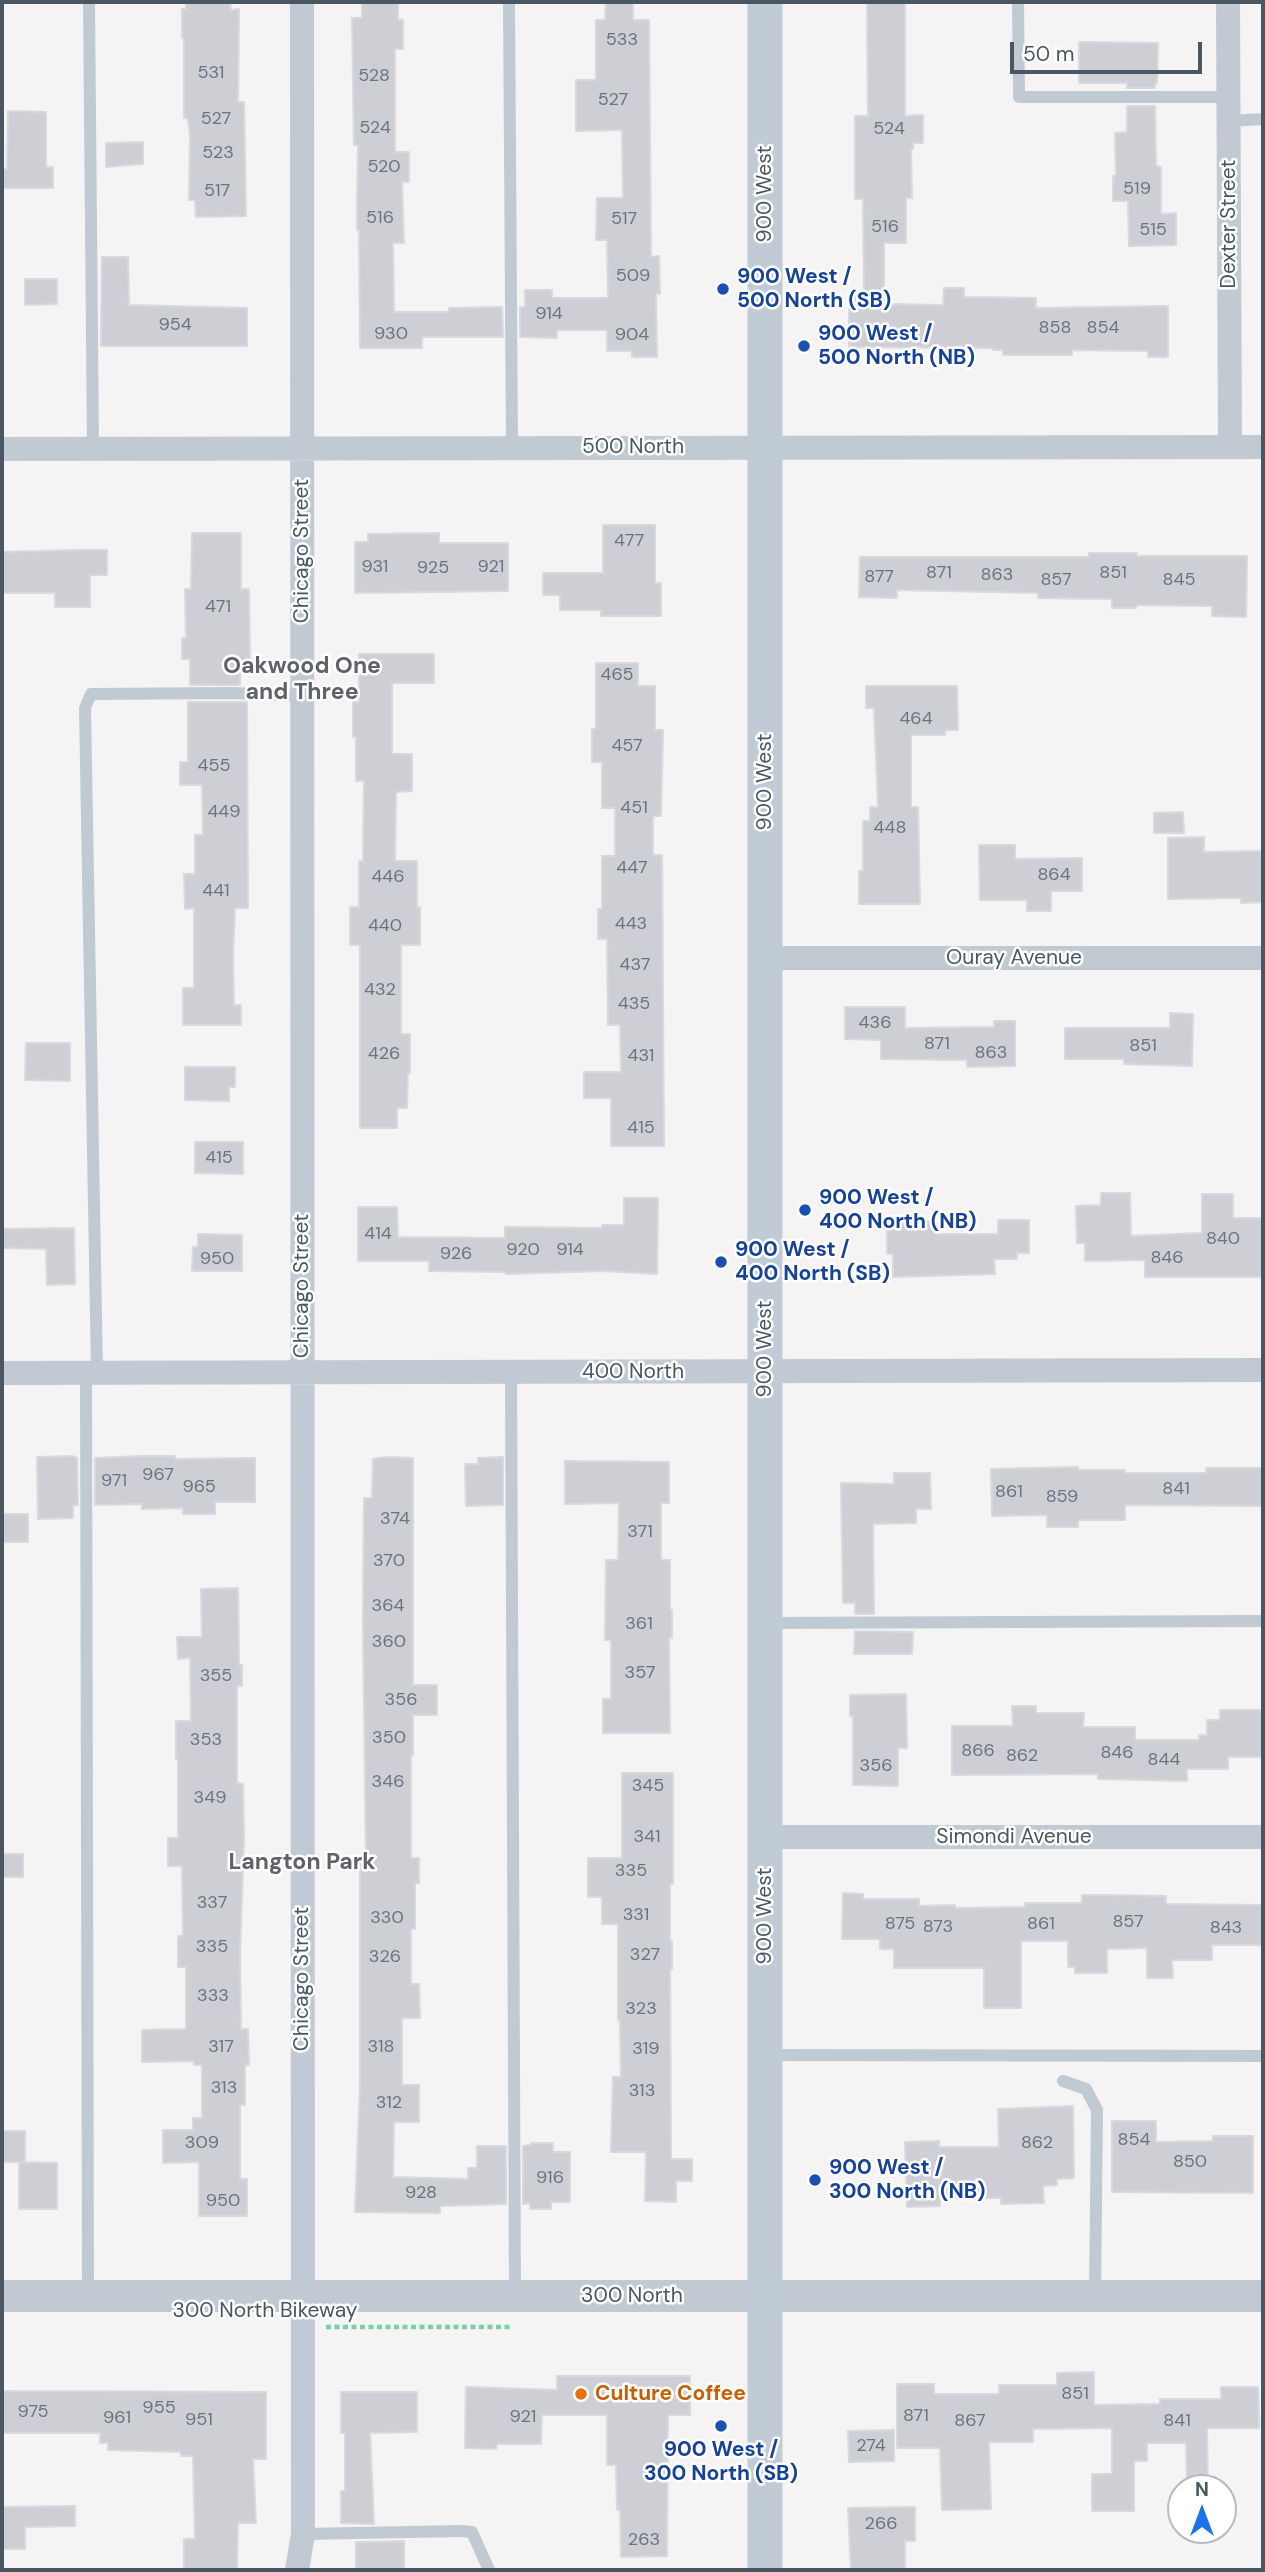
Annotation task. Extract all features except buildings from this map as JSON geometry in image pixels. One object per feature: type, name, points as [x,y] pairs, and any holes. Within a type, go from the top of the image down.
[{"type":"main road","name":"900 West","points":[[765,2],[765,2570]]},
{"type":"street","name":"Chicago Street","points":[[297,2570],[303,2534],[302,2]]},
{"type":"street","name":"Dexter Street","points":[[1228,2],[1230,447]]},
{"type":"street","name":"500 North","points":[[2,449],[1263,447]]},
{"type":"street","name":"Ouray Avenue","points":[[765,958],[1263,958]]},
{"type":"street","name":"400 North","points":[[2,1373],[1263,1370]]},
{"type":"street","name":"Simondi Avenue","points":[[765,1837],[1263,1837]]},
{"type":"street","name":"300 North","points":[[2,2295],[1263,2296]]},
{"type":"lane","points":[[89,2],[93,449]]},
{"type":"lane","points":[[509,2],[512,448]]},
{"type":"lane","points":[[1018,2],[1019,97],[1229,109],[1263,119]]},
{"type":"lane","points":[[88,2295],[92,1373],[85,708],[91,694],[231,693],[302,696]]},
{"type":"lane","points":[[511,1372],[515,2296]]},
{"type":"lane","points":[[765,1623],[1263,1621]]},
{"type":"lane","points":[[765,2055],[1263,2056]]},
{"type":"lane","points":[[1062,2081],[1086,2089],[1097,2110],[1095,2296]]},
{"type":"lane","points":[[303,2534],[472,2532],[489,2570]]},
{"type":"path","name":"300 North Bikeway","points":[[302,2328],[514,2327]]},
{"type":"place","name":"900 West / 500 North (SB)","points":[[723,289]]},
{"type":"place","name":"900 West / 500 North (NB)","points":[[804,346]]},
{"type":"place","name":"900 West / 400 North (NB)","points":[[805,1210]]},
{"type":"place","name":"900 West / 400 North (SB)","points":[[721,1262]]},
{"type":"place","name":"900 West / 300 North (NB)","points":[[815,2180]]},
{"type":"place","name":"Culture Coffee","points":[[581,2394]]},
{"type":"place","name":"900 West / 300 North (SB)","points":[[721,2426]]},
{"type":"district","name":"Oakwood One and Three","points":[[302,680]]},
{"type":"district","name":"Langton Park","points":[[302,1863]]}]
